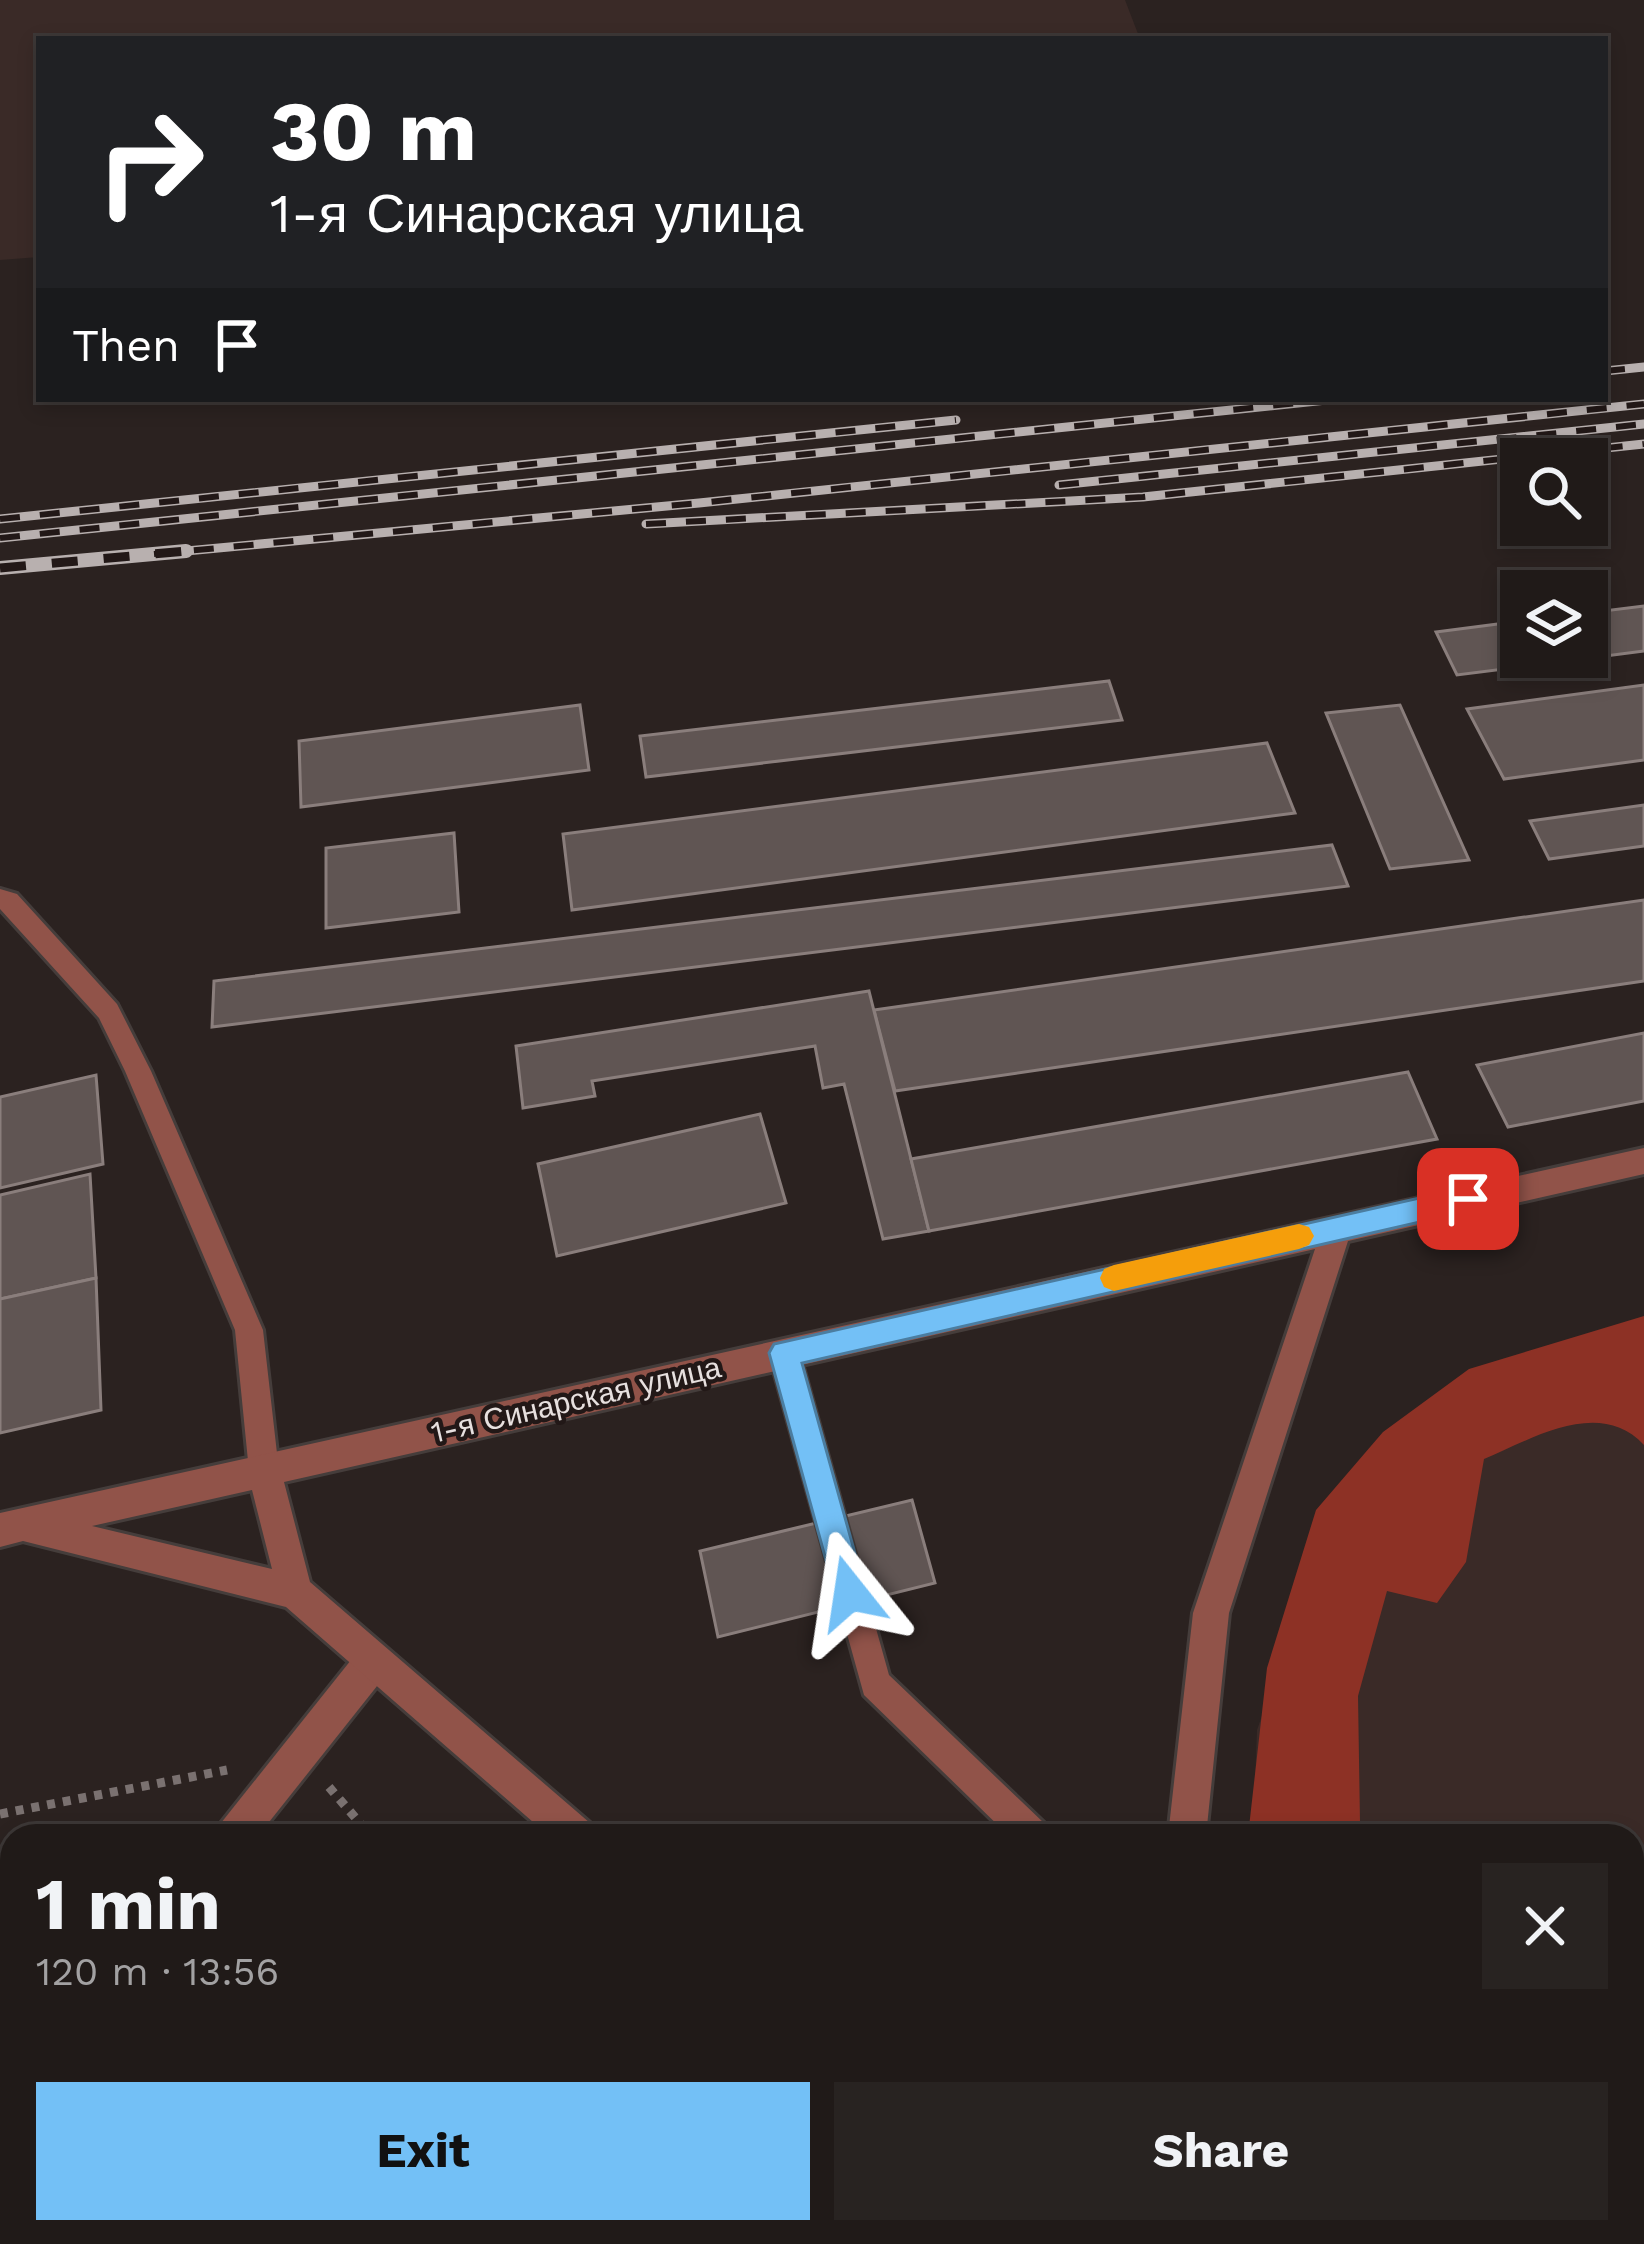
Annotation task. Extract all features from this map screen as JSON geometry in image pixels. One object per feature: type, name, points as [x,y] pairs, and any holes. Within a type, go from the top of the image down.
[{"type":"street","name":"1-я Синарская улица","points":[[11,1528],[1644,1161]]},
{"type":"street","points":[[1188,1824],[1211,1613],[1336,1228]]},
{"type":"street","points":[[265,1471],[295,1592]]},
{"type":"street","points":[[11,1528],[295,1592],[563,1824]]},
{"type":"street","points":[[244,1824],[372,1663]]},
{"type":"lane","points":[[0,899],[8,901],[108,1012],[138,1071],[249,1330],[265,1471]]},
{"type":"lane","points":[[784,1353],[875,1684],[1021,1824]]},
{"type":"path","points":[[0,1814],[302,1756],[361,1824]]},
{"type":"shaded area","points":[[0,0],[1125,0],[1139,36],[36,36],[36,257],[0,260]]},
{"type":"shaded area","points":[[1644,1316],[1644,1445],[1626,1431],[1586,1423],[1544,1433],[1484,1459],[1466,1562],[1437,1603],[1387,1591],[1358,1696],[1361,1824],[1249,1824],[1267,1668],[1316,1510],[1383,1432],[1469,1369]]},
{"type":"shaded area","points":[[1644,1362],[1644,1824],[1253,1824],[1257,1730],[1333,1514]]},
{"type":"building","points":[[1644,606],[1644,651],[1608,656],[1608,610]]},
{"type":"building","points":[[1500,624],[1500,669],[1457,675],[1436,632]]},
{"type":"building","points":[[1109,681],[1122,720],[646,777],[640,736]]},
{"type":"building","points":[[1644,685],[1644,760],[1504,779],[1467,709]]},
{"type":"building","points":[[580,705],[589,770],[301,807],[299,741]]},
{"type":"building","points":[[1400,705],[1469,860],[1390,869],[1326,713]]},
{"type":"building","points":[[1267,743],[1295,813],[572,910],[563,834]]},
{"type":"building","points":[[1644,805],[1644,846],[1549,859],[1530,821]]},
{"type":"building","points":[[454,833],[459,912],[326,928],[326,848]]},
{"type":"building","points":[[1332,845],[1348,886],[212,1027],[214,981]]},
{"type":"building","points":[[1644,900],[1644,981],[895,1091],[874,1010]]},
{"type":"building","points":[[869,991],[929,1231],[883,1239],[844,1084],[823,1088],[815,1046],[592,1081],[595,1096],[523,1108],[516,1046]]},
{"type":"building","points":[[1644,1033],[1644,1101],[1508,1127],[1477,1065]]},
{"type":"building","points":[[1408,1072],[1437,1139],[929,1231],[911,1159]]},
{"type":"building","points":[[96,1075],[103,1164],[0,1188],[0,1097]]},
{"type":"building","points":[[760,1114],[786,1203],[557,1256],[538,1164]]},
{"type":"building","points":[[90,1174],[96,1278],[0,1299],[0,1195]]},
{"type":"building","points":[[96,1278],[101,1410],[0,1433],[0,1299]]},
{"type":"building","points":[[912,1500],[935,1583],[718,1637],[700,1551]]},
{"type":"railway","points":[[1608,371],[1644,367]]},
{"type":"railway","points":[[0,538],[1307,402]]},
{"type":"railway","points":[[154,554],[699,503],[1644,404]]},
{"type":"railway","points":[[0,519],[956,420]]},
{"type":"railway","points":[[1059,485],[1644,424]]},
{"type":"railway","points":[[646,524],[1143,497],[1644,444]]},
{"type":"railway","points":[[0,568],[186,551]]},
{"type":"slow traffic","points":[[1114,1278],[1299,1236]]},
{"type":"route","points":[[850,1593],[784,1353],[1468,1199]]}]
